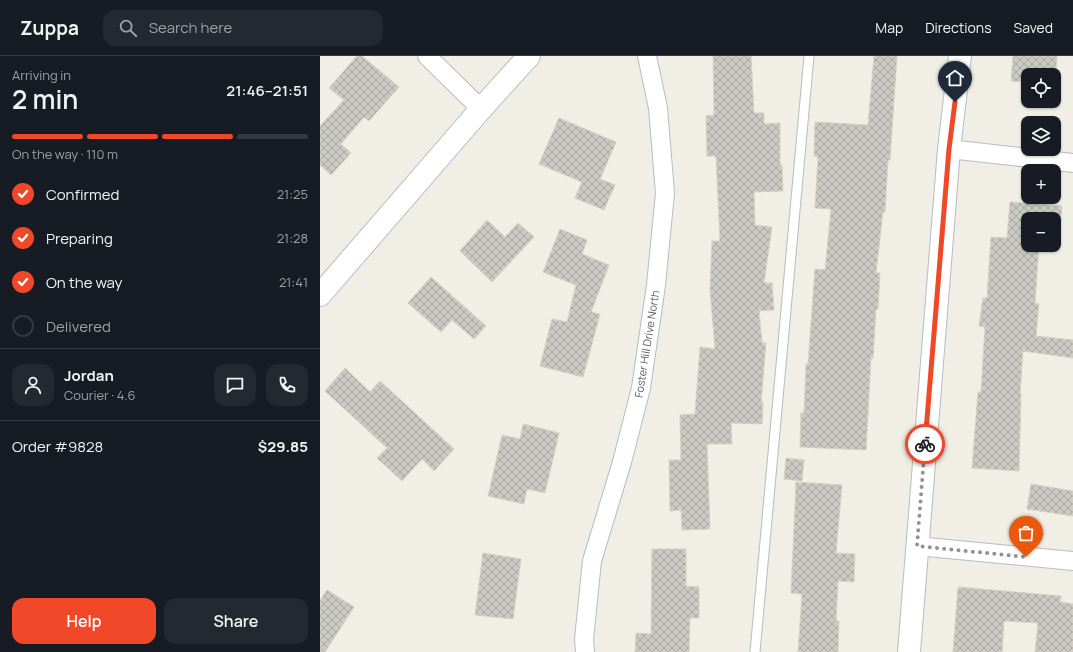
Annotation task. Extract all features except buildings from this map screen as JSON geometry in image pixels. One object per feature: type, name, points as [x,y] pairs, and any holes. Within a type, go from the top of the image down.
[{"type":"street","points":[[427,56],[481,109]]},
{"type":"street","points":[[320,295],[481,109],[529,56]]},
{"type":"street","name":"Foster Hill Drive North","points":[[584,652],[592,561],[622,462],[641,388],[656,285],[665,193],[658,108],[647,56]]},
{"type":"street","points":[[909,652],[949,149],[960,56]]},
{"type":"street","points":[[949,149],[1073,164]]},
{"type":"street","points":[[917,546],[1073,561]]},
{"type":"lane","points":[[755,652],[809,56]]},
{"type":"way so far","points":[[925,444],[917,546],[1026,557]]},
{"type":"route","points":[[925,444],[949,149],[955,102]]}]
